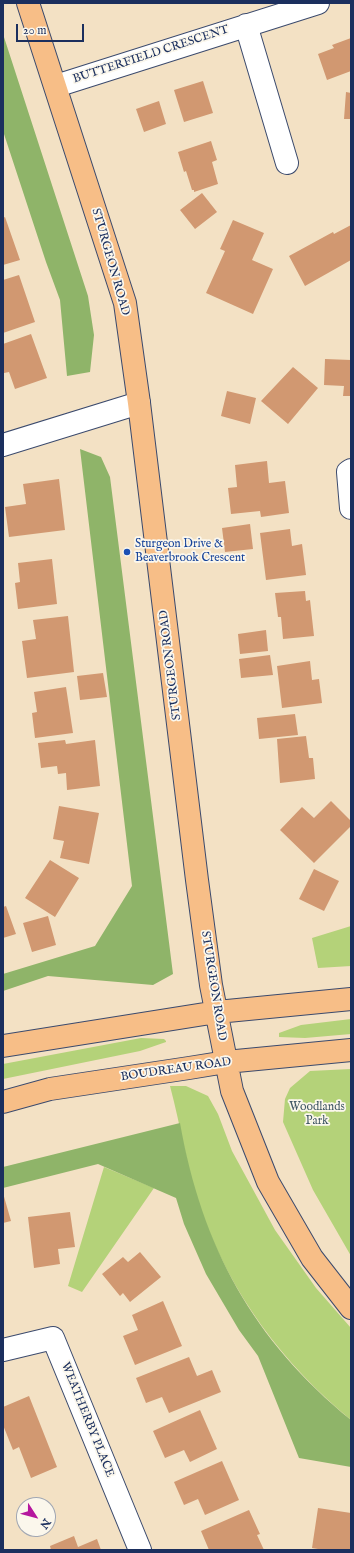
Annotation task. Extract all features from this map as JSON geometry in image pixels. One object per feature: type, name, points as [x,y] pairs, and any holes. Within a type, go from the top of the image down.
[{"type":"main road","name":"STURGEON ROAD","points":[[28,3],[125,303],[139,403],[211,985],[232,1091],[268,1182],[312,1258],[351,1308]]},
{"type":"main road","points":[[3,1046],[217,1012],[351,999]]},
{"type":"main road","name":"BOUDREAU ROAD","points":[[3,1102],[50,1089],[226,1062],[351,1050]]},
{"type":"street","name":"BUTTERFIELD CRESCENT","points":[[56,86],[318,3]]},
{"type":"street","points":[[246,25],[288,163]]},
{"type":"street","points":[[3,445],[139,403]]},
{"type":"street","points":[[351,470],[348,472],[351,508]]},
{"type":"street","name":"WEATHERBY PLACE","points":[[3,1350],[53,1338],[140,1550]]},
{"type":"green space","points":[[3,34],[88,296],[94,335],[90,372],[67,376],[60,300],[3,131]]},
{"type":"green space","points":[[80,449],[101,457],[110,477],[173,974],[153,985],[48,976],[3,991],[3,974],[95,946],[132,886]]},
{"type":"green space","points":[[351,926],[351,966],[318,968],[312,938]]},
{"type":"green space","points":[[351,1019],[351,1034],[305,1038],[279,1037],[279,1033],[301,1025]]},
{"type":"green space","points":[[141,1038],[164,1039],[166,1042],[140,1051],[3,1079],[3,1064]]},
{"type":"green space","name":"Woodlands Park","points":[[351,1069],[351,1256],[313,1190],[283,1122],[285,1099],[290,1088],[310,1071]]},
{"type":"green space","points":[[170,1086],[186,1086],[208,1096],[218,1114],[232,1151],[275,1230],[316,1288],[351,1328],[351,1420],[326,1398],[281,1351],[243,1298],[227,1270],[213,1241],[196,1195]]},
{"type":"green space","points":[[180,1123],[190,1168],[202,1210],[218,1250],[237,1288],[260,1324],[286,1357],[316,1389],[351,1420],[351,1467],[299,1458],[258,1356],[239,1330],[206,1274],[184,1224],[176,1198],[98,1164],[3,1188],[3,1167]]},
{"type":"green space","points":[[104,1167],[154,1188],[82,1292],[68,1286]]},
{"type":"building","points":[[351,38],[351,71],[327,80],[318,54],[334,48],[332,45]]},
{"type":"building","points":[[203,81],[213,113],[184,122],[174,90]]},
{"type":"building","points":[[346,92],[351,93],[351,119],[344,119]]},
{"type":"building","points":[[159,101],[166,124],[144,132],[136,109]]},
{"type":"building","points":[[211,141],[217,160],[212,162],[218,184],[194,192],[186,171],[184,172],[178,152]]},
{"type":"building","points":[[202,193],[217,212],[195,229],[180,210]]},
{"type":"building","points":[[5,217],[20,260],[3,265],[3,218]]},
{"type":"building","points":[[233,220],[264,233],[252,260],[273,269],[253,314],[206,293],[225,251],[220,249]]},
{"type":"building","points":[[351,225],[351,260],[305,286],[289,256],[333,232],[334,234]]},
{"type":"building","points":[[19,275],[35,322],[3,333],[3,280]]},
{"type":"building","points":[[31,334],[47,378],[15,389],[9,372],[4,373],[3,370],[3,344]]},
{"type":"building","points":[[325,359],[351,360],[351,396],[343,396],[344,386],[324,385]]},
{"type":"building","points":[[293,367],[318,388],[288,424],[261,401]]},
{"type":"building","points":[[227,391],[256,398],[250,424],[221,416]]},
{"type":"building","points":[[267,461],[269,483],[285,481],[289,513],[261,517],[260,511],[231,514],[228,488],[237,487],[235,465]]},
{"type":"building","points":[[59,479],[65,530],[9,537],[5,507],[26,504],[23,484]]},
{"type":"building","points":[[250,524],[253,549],[225,552],[222,528]]},
{"type":"building","points":[[290,529],[292,546],[302,544],[306,575],[266,580],[260,533]]},
{"type":"building","points":[[52,559],[57,604],[18,609],[15,583],[20,582],[18,563]]},
{"type":"building","points":[[305,591],[306,601],[310,600],[314,636],[283,639],[281,617],[278,617],[275,593]]},
{"type":"building","points":[[68,616],[74,672],[27,678],[22,641],[36,639],[33,620]]},
{"type":"building","points":[[266,630],[268,651],[240,654],[238,634]]},
{"type":"building","points":[[270,655],[273,675],[241,678],[239,659]]},
{"type":"building","points":[[310,661],[312,680],[319,679],[322,703],[282,708],[277,666]]},
{"type":"building","points":[[103,673],[107,697],[80,700],[77,676]]},
{"type":"building","points":[[66,687],[73,733],[35,738],[32,713],[37,712],[34,692]]},
{"type":"building","points":[[295,714],[298,735],[259,739],[257,718]]},
{"type":"building","points":[[306,736],[309,758],[313,758],[315,779],[280,783],[277,739]]},
{"type":"building","points":[[65,740],[66,744],[95,740],[100,786],[67,790],[66,773],[58,774],[57,766],[41,768],[38,743]]},
{"type":"building","points":[[331,801],[351,821],[351,826],[314,863],[280,830],[302,807],[314,818]]},
{"type":"building","points":[[59,806],[99,813],[89,864],[60,858],[64,841],[53,839]]},
{"type":"building","points":[[50,860],[79,878],[55,917],[25,898]]},
{"type":"building","points":[[314,869],[339,881],[324,911],[299,899]]},
{"type":"building","points":[[6,906],[16,934],[3,938],[3,907]]},
{"type":"building","points":[[48,916],[56,945],[32,952],[23,923]]},
{"type":"building","points":[[3,1193],[11,1221],[3,1223]]},
{"type":"building","points":[[70,1212],[75,1247],[58,1249],[60,1264],[34,1268],[28,1217]]},
{"type":"building","points":[[140,1252],[161,1277],[130,1302],[123,1293],[120,1296],[102,1274],[123,1257],[128,1262]]},
{"type":"building","points":[[163,1301],[182,1346],[135,1365],[123,1336],[138,1330],[132,1315]]},
{"type":"building","points":[[189,1357],[197,1376],[212,1370],[221,1392],[169,1413],[162,1397],[146,1403],[136,1378]]},
{"type":"building","points":[[29,1396],[57,1467],[31,1478],[19,1447],[13,1450],[3,1425],[3,1407]]},
{"type":"building","points":[[200,1410],[217,1449],[190,1462],[184,1450],[165,1458],[153,1431]]},
{"type":"building","points":[[222,1461],[239,1500],[205,1515],[198,1499],[184,1505],[174,1482]]},
{"type":"building","points":[[318,1508],[351,1513],[351,1550],[324,1550],[312,1548]]},
{"type":"building","points":[[249,1510],[260,1534],[257,1535],[264,1550],[209,1550],[201,1531]]},
{"type":"building","points":[[74,1536],[78,1547],[97,1539],[101,1550],[51,1550],[50,1546]]},
{"type":"place","name":"Sturgeon Drive & Beaverbrook Crescent","points":[[127,552]]}]
